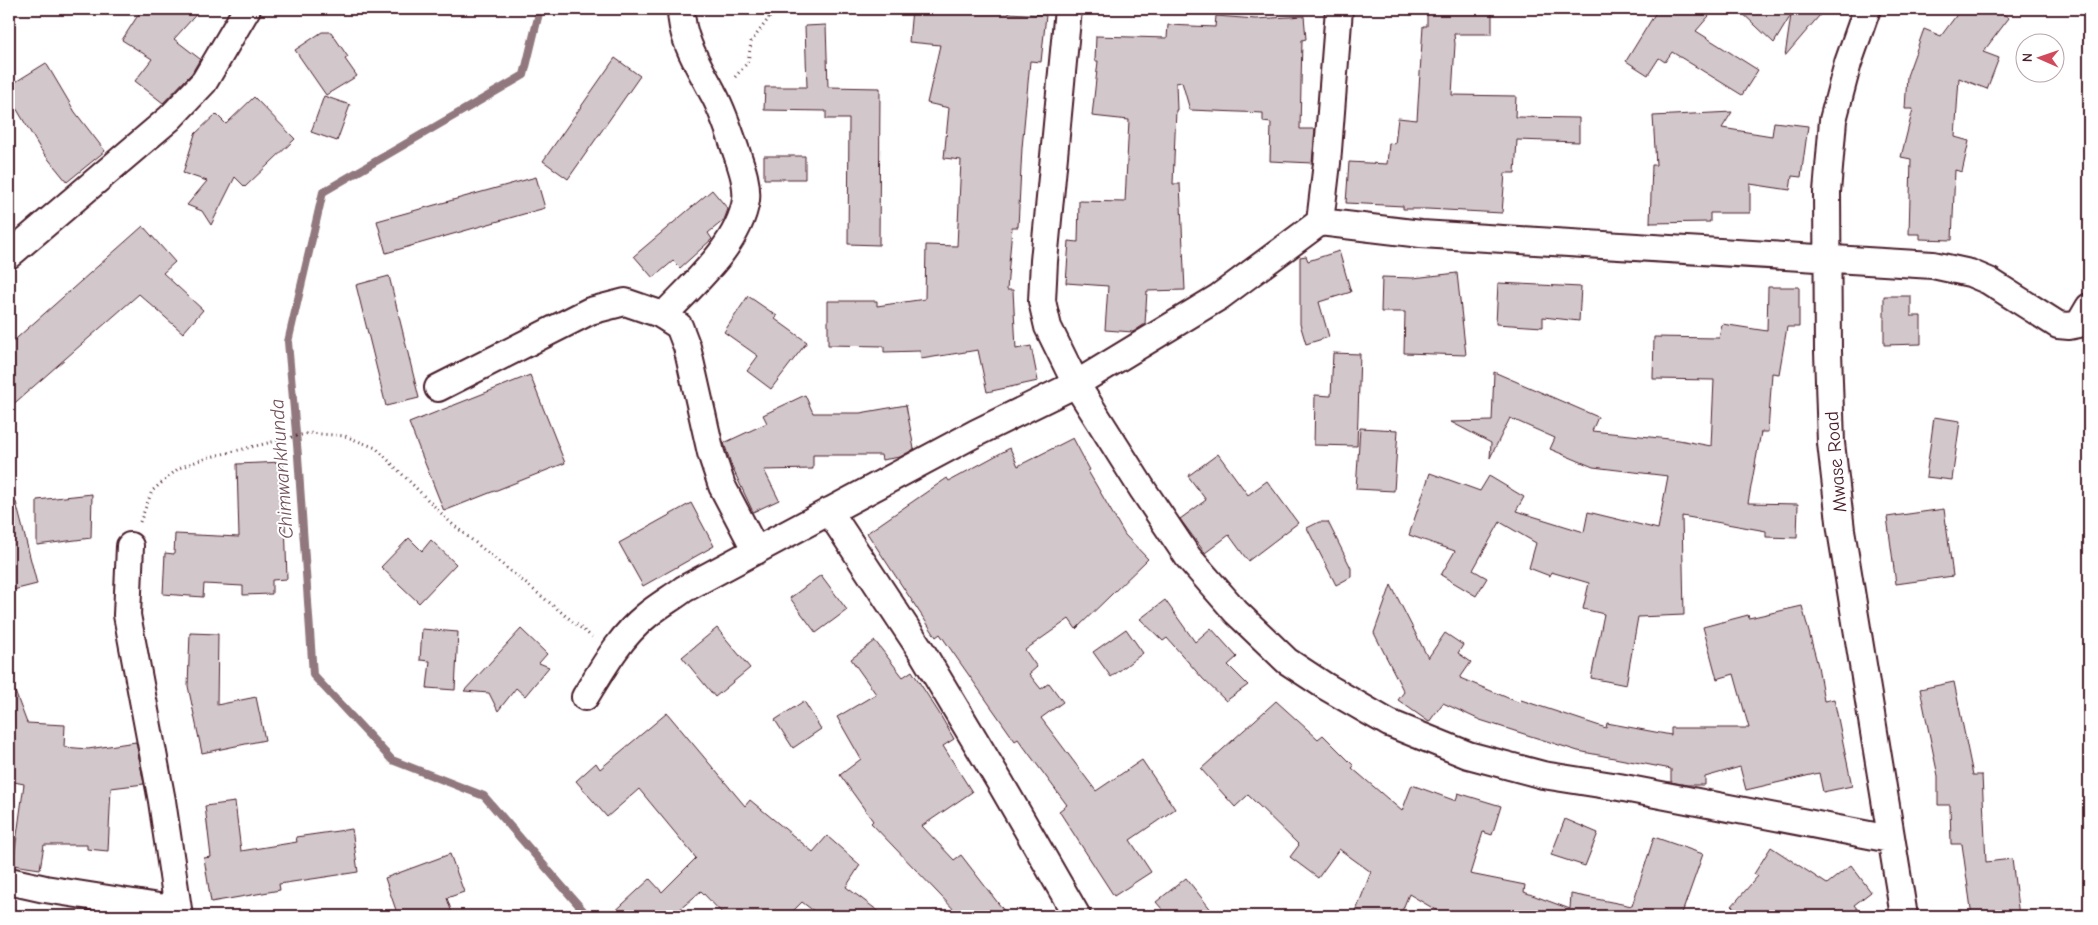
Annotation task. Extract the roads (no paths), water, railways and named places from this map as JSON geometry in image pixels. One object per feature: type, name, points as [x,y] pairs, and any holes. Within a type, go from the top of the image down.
[{"type":"street","points":[[9,255],[170,118],[204,82],[247,9]]},
{"type":"street","points":[[664,316],[732,240],[741,221],[746,199],[744,177],[716,98],[702,74],[681,24],[681,9]]},
{"type":"street","points":[[1068,9],[1044,261],[1042,301],[1048,327],[1076,384],[1142,490],[1188,557],[1236,612],[1287,661],[1326,686],[1389,723],[1468,755],[1543,775],[1619,787],[1890,839]]},
{"type":"street","points":[[1320,222],[1327,163],[1339,9]]},
{"type":"street","name":"Mwase Road","points":[[1867,9],[1848,63],[1833,120],[1827,192],[1828,351],[1831,443],[1841,530],[1904,916]]},
{"type":"street","points":[[585,697],[612,653],[645,617],[684,589],[976,433],[1076,384],[1219,297],[1320,222],[1421,234],[1933,265],[1970,273],[1989,281],[2058,325],[2069,326],[2079,324],[2089,307]]},
{"type":"street","points":[[438,388],[590,311],[626,302],[664,316],[679,326],[688,347],[711,453],[722,486],[756,551]]},
{"type":"street","points":[[828,511],[927,660],[1077,916]]},
{"type":"street","points":[[9,881],[179,913],[162,801],[127,615],[130,546]]},
{"type":"waterway","name":"Chimwankhunda","points":[[540,9],[524,75],[323,192],[288,342],[313,675],[392,760],[484,796],[588,916]]}]
